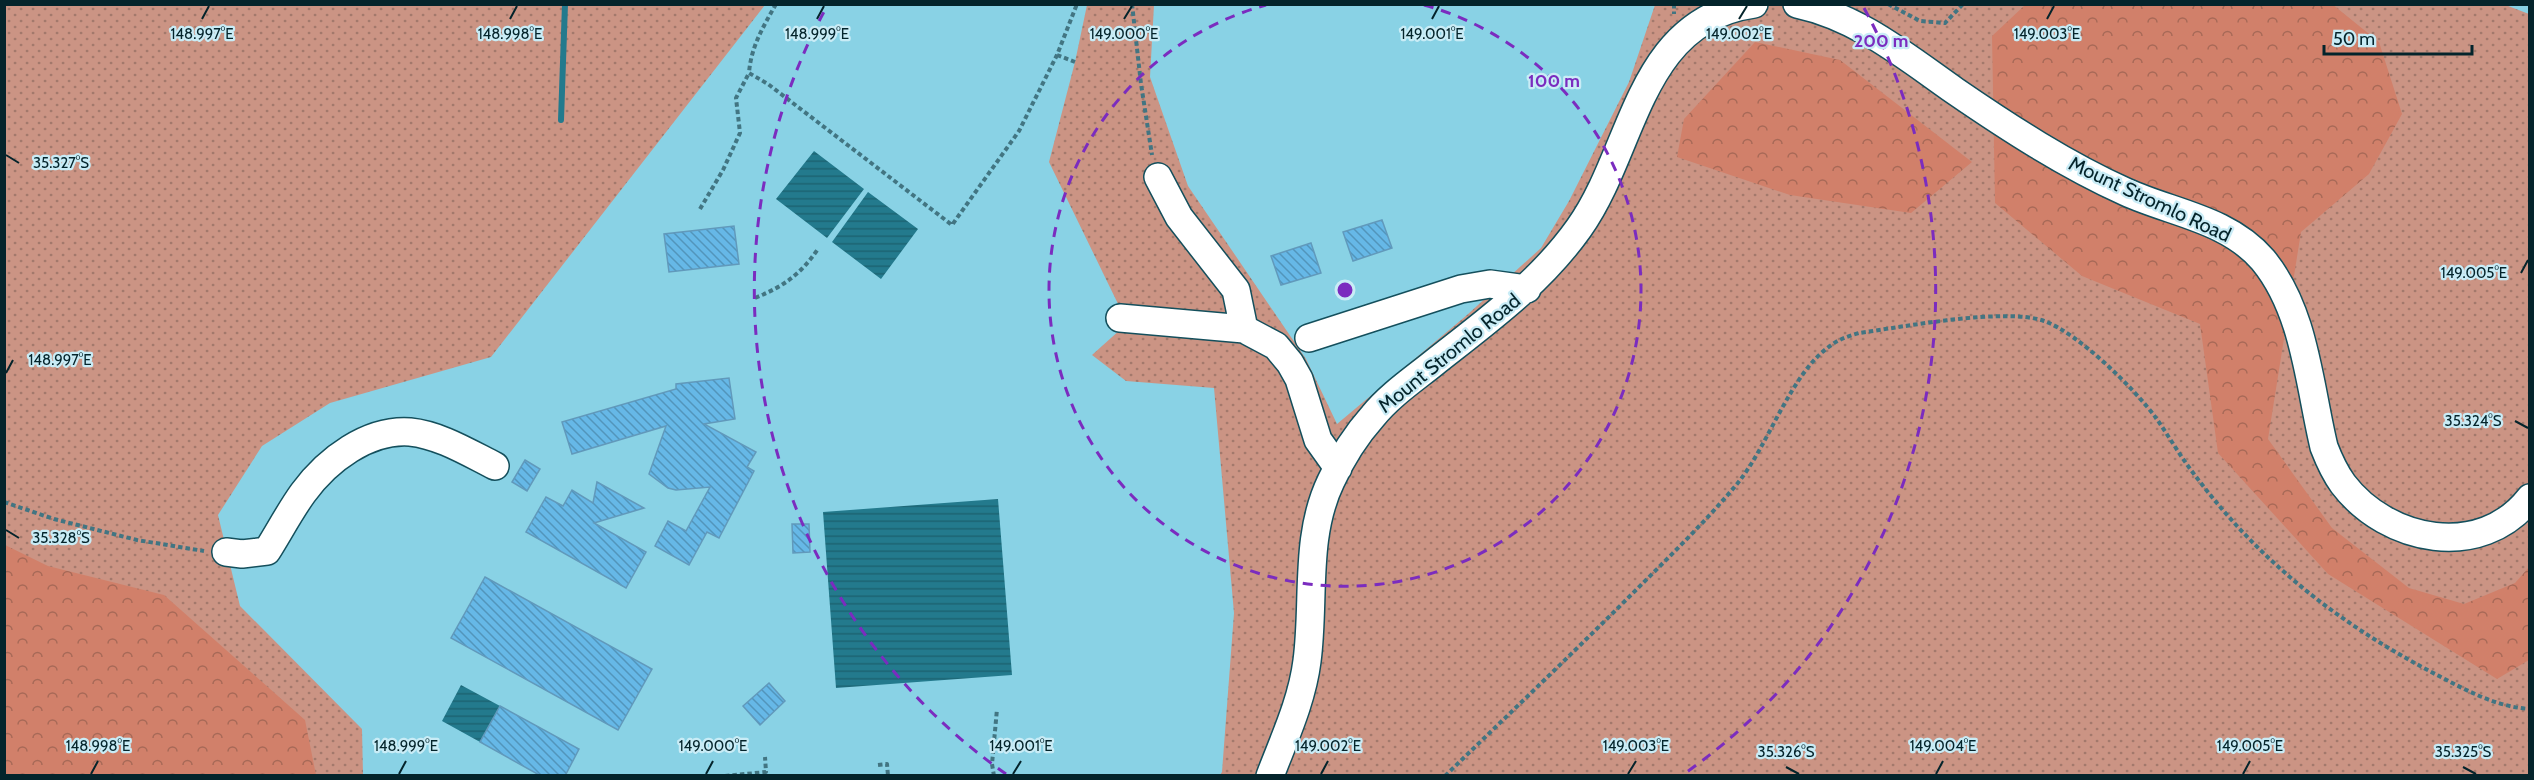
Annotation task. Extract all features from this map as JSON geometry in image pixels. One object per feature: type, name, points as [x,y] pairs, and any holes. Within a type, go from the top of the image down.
[{"type":"street","name":"Mount Stromlo Road","points":[[1270,776],[1294,713],[1307,662],[1312,559],[1318,521],[1330,483],[1349,447],[1373,415],[1403,388],[1527,289],[1560,254],[1597,199],[1650,79],[1669,49],[1686,33],[1709,18],[1754,4]]},
{"type":"street","name":"Mount Stromlo Road","points":[[1797,4],[1821,9],[1867,31],[2002,123],[2063,159],[2127,193],[2218,226],[2260,257],[2276,276],[2295,317],[2319,427],[2332,466],[2343,484],[2357,500],[2388,523],[2406,532],[2428,536],[2473,536],[2511,516],[2529,498]]},
{"type":"street","points":[[1158,177],[1179,217],[1236,290],[1244,329]]},
{"type":"street","points":[[1309,338],[1461,289],[1490,284],[1527,289]]},
{"type":"street","points":[[1120,318],[1244,329],[1276,346],[1299,379],[1318,440],[1338,468]]},
{"type":"street","points":[[226,552],[242,554],[267,551],[303,493],[324,469],[351,448],[388,432],[412,432],[435,438],[495,466]]},
{"type":"path","points":[[700,209],[723,170],[740,133],[736,98],[749,73],[750,57],[756,40],[776,4]]},
{"type":"path","points":[[749,73],[768,84],[952,225],[1018,131],[1057,55],[1077,4]]},
{"type":"path","points":[[1132,4],[1149,142],[1158,177]]},
{"type":"path","points":[[1888,4],[1920,21],[1945,23],[1963,4]]},
{"type":"path","points":[[1057,55],[1076,62]]},
{"type":"path","points":[[755,298],[781,287],[806,267],[818,249]]},
{"type":"path","points":[[1445,776],[1677,549],[1737,484],[1751,465],[1792,393],[1817,358],[1829,346],[1859,333],[1980,318],[2024,317],[2041,320],[2054,325],[2082,344],[2141,401],[2155,417],[2199,480],[2274,565],[2298,587],[2389,650],[2465,690],[2502,705],[2529,709]]},
{"type":"path","points":[[4,502],[42,516],[137,540],[190,550],[226,552]]},
{"type":"path","points":[[994,776],[992,764],[997,709]]},
{"type":"path","points":[[725,776],[766,772],[765,757]]},
{"type":"path","points":[[878,765],[887,764],[888,776]]},
{"type":"shaded area","points":[[2503,4],[2529,14],[2529,775],[1220,775],[1234,613],[1214,388],[1126,381],[1092,355],[1121,329],[1120,308],[1049,162],[1087,5],[1154,5],[1150,77],[1188,186],[1306,359],[1337,424],[1467,315],[1541,248],[1569,201],[1629,82],[1655,5]]},
{"type":"shaded area","points":[[5,5],[765,5],[491,357],[330,403],[262,446],[218,515],[240,606],[362,729],[363,775],[5,776]]},
{"type":"green space","points":[[2332,4],[2379,42],[2402,114],[2369,174],[2301,232],[2268,439],[2332,528],[2409,588],[2464,604],[2515,583],[2529,567],[2529,660],[2497,679],[2328,574],[2218,453],[2200,324],[2082,276],[1995,203],[1992,36],[2025,5]]},
{"type":"green space","points":[[1755,42],[1840,60],[1972,162],[1911,213],[1790,195],[1677,157],[1684,119]]},
{"type":"green space","points":[[5,545],[48,566],[164,595],[305,720],[316,775],[5,775]]},
{"type":"water","points":[[814,151],[864,189],[827,238],[776,199]]},
{"type":"water","points":[[868,192],[918,229],[881,279],[832,242]]},
{"type":"water","points":[[998,499],[1012,675],[836,688],[823,512]]},
{"type":"water","points":[[461,685],[500,706],[480,742],[442,721]]},
{"type":"building","points":[[1382,220],[1392,248],[1353,261],[1343,232]]},
{"type":"building","points":[[734,226],[739,264],[669,272],[664,234]]},
{"type":"building","points":[[1311,243],[1321,273],[1281,285],[1271,256]]},
{"type":"building","points":[[729,378],[735,419],[704,424],[756,452],[747,467],[754,471],[719,538],[707,532],[689,565],[655,546],[668,521],[686,531],[710,487],[676,490],[668,488],[649,474],[666,426],[572,454],[562,422],[676,389],[676,384]]},
{"type":"building","points":[[525,460],[540,469],[527,491],[512,482]]},
{"type":"building","points":[[597,482],[644,508],[594,523],[646,552],[626,588],[526,532],[546,497],[563,506],[572,490],[593,503]]},
{"type":"building","points":[[792,524],[809,524],[810,552],[793,553]]},
{"type":"building","points":[[485,577],[652,669],[618,730],[451,638]]},
{"type":"building","points":[[769,683],[785,701],[760,725],[743,706]]},
{"type":"building","points":[[500,706],[579,749],[565,776],[541,776],[480,742]]},
{"type":"waterway","points":[[561,120],[565,4]]}]
